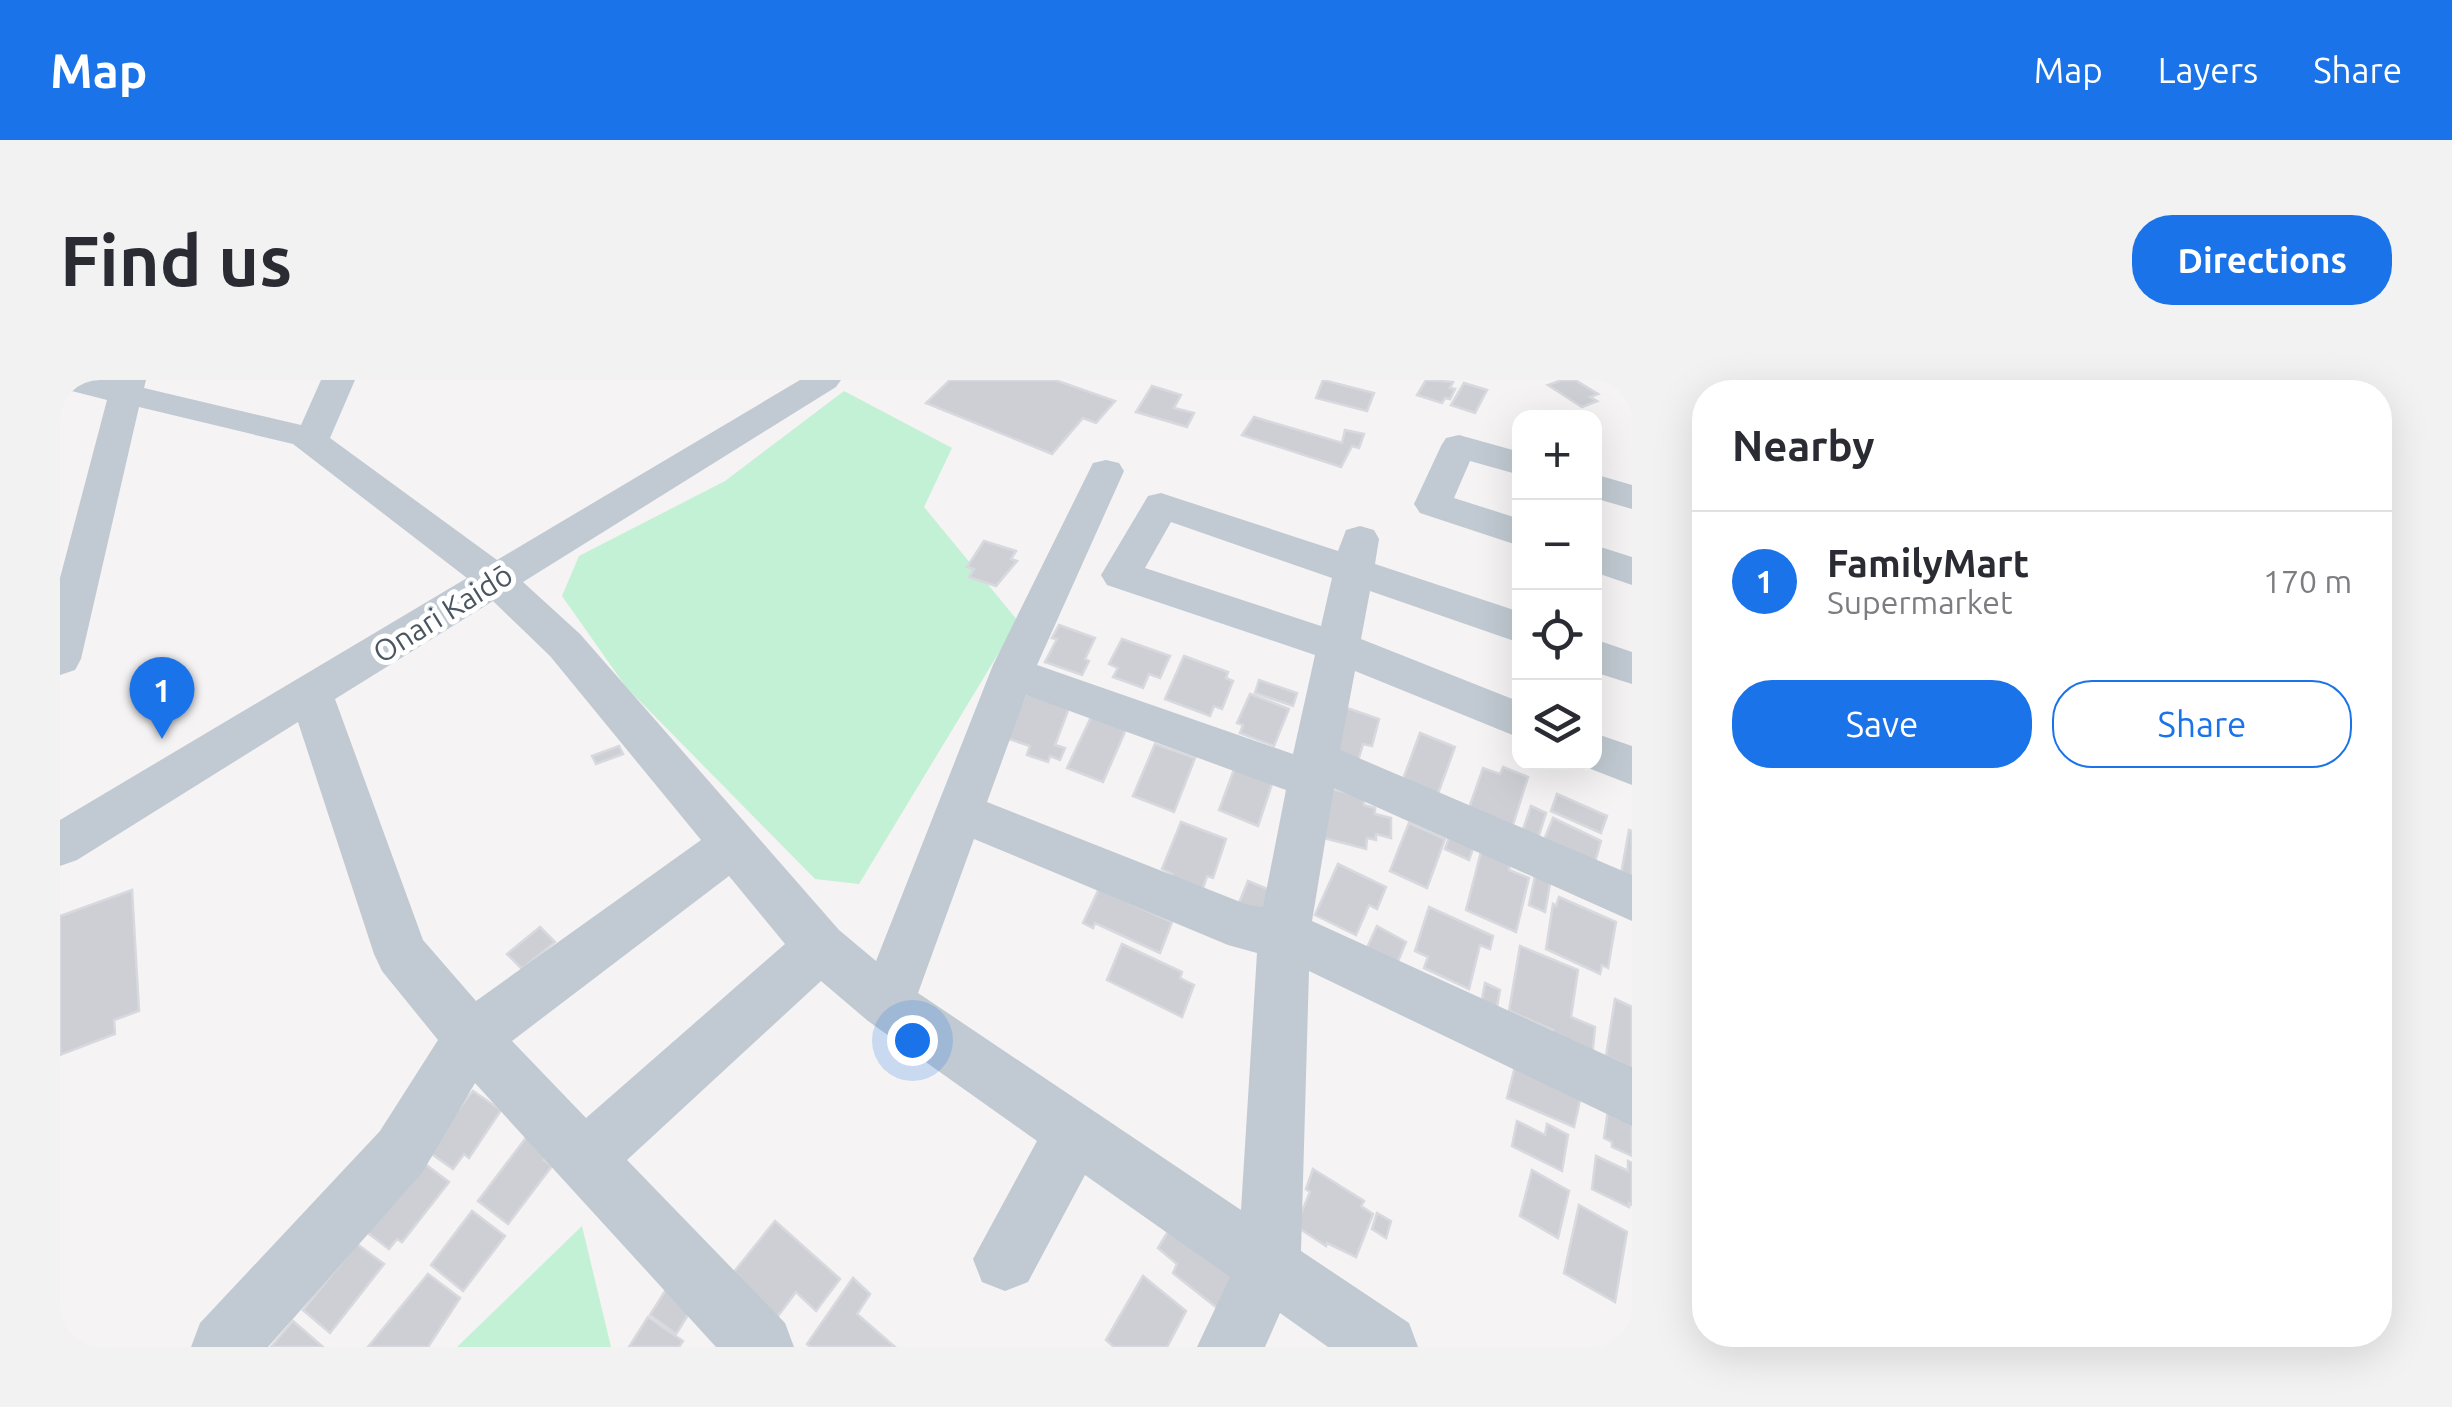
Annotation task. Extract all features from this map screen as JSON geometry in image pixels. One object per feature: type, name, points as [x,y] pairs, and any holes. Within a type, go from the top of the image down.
[{"type":"street","points":[[67,380],[127,386],[305,436],[497,581],[565,645],[820,948],[887,1003],[1385,1347]]},
{"type":"street","points":[[311,442],[338,380]]},
{"type":"street","name":"Onari Kaidō","points":[[60,846],[312,696],[824,380]]},
{"type":"street","points":[[60,654],[68,585],[127,386]]},
{"type":"street","points":[[1512,462],[1460,446],[1433,504],[1512,530]]},
{"type":"street","points":[[887,1003],[1012,673],[1106,471]]},
{"type":"street","points":[[1602,488],[1632,497]]},
{"type":"street","points":[[1512,624],[1357,554],[1161,506],[1121,576],[1338,646],[1512,717]]},
{"type":"street","points":[[1230,1347],[1269,1267],[1284,933],[1312,769],[1357,554]]},
{"type":"street","points":[[1602,561],[1632,571]]},
{"type":"street","points":[[1602,658],[1632,668]]},
{"type":"street","points":[[1012,673],[1312,769],[1632,900]]},
{"type":"street","points":[[312,696],[401,954],[471,1038],[761,1347]]},
{"type":"street","points":[[1602,754],[1632,766]]},
{"type":"street","points":[[959,812],[1246,928],[1284,933],[1632,1097]]},
{"type":"street","points":[[224,1347],[402,1152],[471,1038],[731,846]]},
{"type":"street","points":[[583,1160],[820,948]]},
{"type":"street","points":[[1005,1259],[1075,1132]]},
{"type":"green space","points":[[844,391],[952,448],[924,507],[1018,621],[859,884],[815,879],[626,687],[562,596],[579,556],[725,481]]},
{"type":"green space","points":[[582,1226],[611,1347],[457,1347]]},
{"type":"building","points":[[950,380],[1055,380],[1115,401],[1096,423],[1083,418],[1052,454],[926,403]]},
{"type":"building","points":[[1323,380],[1374,393],[1367,411],[1316,398]]},
{"type":"building","points":[[1426,380],[1453,382],[1450,388],[1455,389],[1450,399],[1445,398],[1442,403],[1417,395]]},
{"type":"building","points":[[1575,380],[1598,394],[1590,397],[1597,401],[1582,407],[1548,385]]},
{"type":"building","points":[[1464,383],[1487,390],[1475,413],[1451,405]]},
{"type":"building","points":[[1152,386],[1181,395],[1174,408],[1194,413],[1187,427],[1136,412]]},
{"type":"building","points":[[1254,417],[1342,443],[1345,430],[1364,434],[1359,448],[1352,446],[1341,467],[1242,435]]},
{"type":"building","points":[[984,541],[1016,551],[1011,559],[1017,561],[996,586],[969,577],[974,569],[967,567]]},
{"type":"building","points":[[1059,625],[1095,638],[1082,675],[1045,662],[1057,639],[1052,638]]},
{"type":"building","points":[[1122,639],[1170,656],[1160,678],[1149,674],[1143,688],[1113,677],[1118,668],[1109,664]]},
{"type":"building","points":[[1184,656],[1228,672],[1226,678],[1233,681],[1222,709],[1214,706],[1210,716],[1165,699]]},
{"type":"building","points":[[1259,680],[1297,693],[1293,706],[1255,693]]},
{"type":"building","points":[[1026,694],[1069,708],[1055,745],[1065,748],[1060,760],[1050,756],[1048,762],[1027,755],[1030,746],[1006,738]]},
{"type":"building","points":[[1250,694],[1289,709],[1274,746],[1240,733],[1243,725],[1237,723]]},
{"type":"building","points":[[1341,706],[1379,719],[1372,746],[1363,744],[1358,761],[1330,751]]},
{"type":"building","points":[[1092,715],[1127,727],[1103,782],[1067,768]]},
{"type":"building","points":[[1420,733],[1455,747],[1437,796],[1402,782]]},
{"type":"building","points":[[1155,744],[1195,758],[1174,812],[1133,796]]},
{"type":"building","points":[[619,746],[623,754],[596,764],[592,756]]},
{"type":"building","points":[[1236,764],[1274,778],[1258,826],[1219,810]]},
{"type":"building","points":[[1503,767],[1528,777],[1512,828],[1469,808],[1483,768],[1500,774]]},
{"type":"building","points":[[1328,788],[1364,797],[1364,805],[1375,808],[1375,814],[1391,818],[1391,838],[1376,834],[1376,840],[1367,838],[1366,849],[1324,838]]},
{"type":"building","points":[[1557,794],[1607,816],[1601,833],[1551,811]]},
{"type":"building","points":[[1531,806],[1546,813],[1535,848],[1519,841]]},
{"type":"building","points":[[1553,818],[1601,841],[1594,865],[1544,840]]},
{"type":"building","points":[[1181,822],[1226,839],[1213,878],[1207,876],[1200,897],[1169,884],[1172,874],[1162,869]]},
{"type":"building","points":[[1409,823],[1445,839],[1427,888],[1390,871]]},
{"type":"building","points":[[1629,830],[1632,831],[1632,885],[1620,880]]},
{"type":"building","points":[[1451,832],[1475,843],[1469,860],[1445,849]]},
{"type":"building","points":[[1481,852],[1511,859],[1509,870],[1529,878],[1516,932],[1466,910]]},
{"type":"building","points":[[1338,864],[1386,887],[1377,909],[1369,905],[1356,935],[1315,915]]},
{"type":"building","points":[[1536,871],[1551,878],[1545,912],[1529,905]]},
{"type":"building","points":[[1248,881],[1275,892],[1267,916],[1239,903]]},
{"type":"building","points":[[1099,889],[1172,922],[1160,953],[1095,923],[1093,928],[1083,923]]},
{"type":"building","points":[[132,890],[139,1011],[114,1020],[115,1034],[60,1055],[60,916]]},
{"type":"building","points":[[1559,897],[1616,922],[1608,968],[1602,965],[1600,974],[1546,949],[1553,904],[1556,906]]},
{"type":"building","points":[[1429,907],[1493,936],[1490,949],[1480,945],[1469,989],[1424,968],[1428,957],[1415,951]]},
{"type":"building","points":[[1377,926],[1406,942],[1396,966],[1366,950]]},
{"type":"building","points":[[540,927],[555,942],[522,969],[507,954]]},
{"type":"building","points":[[1122,944],[1182,972],[1180,978],[1194,985],[1182,1017],[1107,980]]},
{"type":"building","points":[[1520,946],[1578,970],[1571,1017],[1595,1027],[1592,1058],[1552,1040],[1553,1030],[1509,1011]]},
{"type":"building","points":[[1485,983],[1500,990],[1496,1012],[1481,1005]]},
{"type":"building","points":[[1615,999],[1632,1007],[1632,1068],[1606,1056]]},
{"type":"building","points":[[1518,1055],[1583,1087],[1574,1127],[1507,1098]]},
{"type":"building","points":[[473,1091],[501,1110],[469,1158],[464,1154],[453,1169],[426,1150]]},
{"type":"building","points":[[1608,1110],[1632,1110],[1632,1156],[1612,1147],[1612,1142],[1604,1138]]},
{"type":"building","points":[[1517,1121],[1545,1135],[1547,1124],[1568,1135],[1562,1171],[1512,1146]]},
{"type":"building","points":[[532,1130],[554,1145],[544,1160],[552,1166],[508,1224],[478,1201]]},
{"type":"building","points":[[1596,1156],[1628,1171],[1628,1161],[1632,1163],[1632,1205],[1592,1189]]},
{"type":"building","points":[[421,1161],[449,1182],[402,1242],[397,1239],[389,1249],[364,1230]]},
{"type":"building","points":[[1313,1169],[1364,1201],[1361,1206],[1373,1214],[1356,1257],[1327,1243],[1326,1246],[1296,1226],[1310,1192],[1306,1189]]},
{"type":"building","points":[[1532,1170],[1569,1191],[1558,1238],[1520,1216]]},
{"type":"building","points":[[1579,1205],[1627,1232],[1615,1302],[1564,1273]]},
{"type":"building","points":[[472,1211],[505,1236],[463,1291],[431,1265]]},
{"type":"building","points":[[1377,1213],[1391,1221],[1386,1238],[1372,1229]]},
{"type":"building","points":[[1175,1220],[1242,1272],[1221,1311],[1173,1273],[1177,1264],[1158,1248]]},
{"type":"building","points":[[775,1221],[840,1279],[816,1311],[796,1292],[775,1320],[729,1278]]},
{"type":"building","points":[[357,1244],[384,1264],[330,1333],[303,1310]]},
{"type":"building","points":[[428,1274],[460,1298],[428,1347],[368,1347]]},
{"type":"building","points":[[1143,1276],[1186,1311],[1167,1347],[1114,1347],[1106,1340]]},
{"type":"building","points":[[853,1278],[870,1294],[857,1314],[895,1347],[810,1347],[807,1344]]},
{"type":"building","points":[[669,1285],[695,1304],[676,1334],[650,1315]]},
{"type":"building","points":[[648,1317],[683,1341],[679,1347],[629,1347]]},
{"type":"building","points":[[293,1321],[323,1347],[271,1347]]},
{"type":"place","name":"FamilyMart","points":[[162,739]]}]
